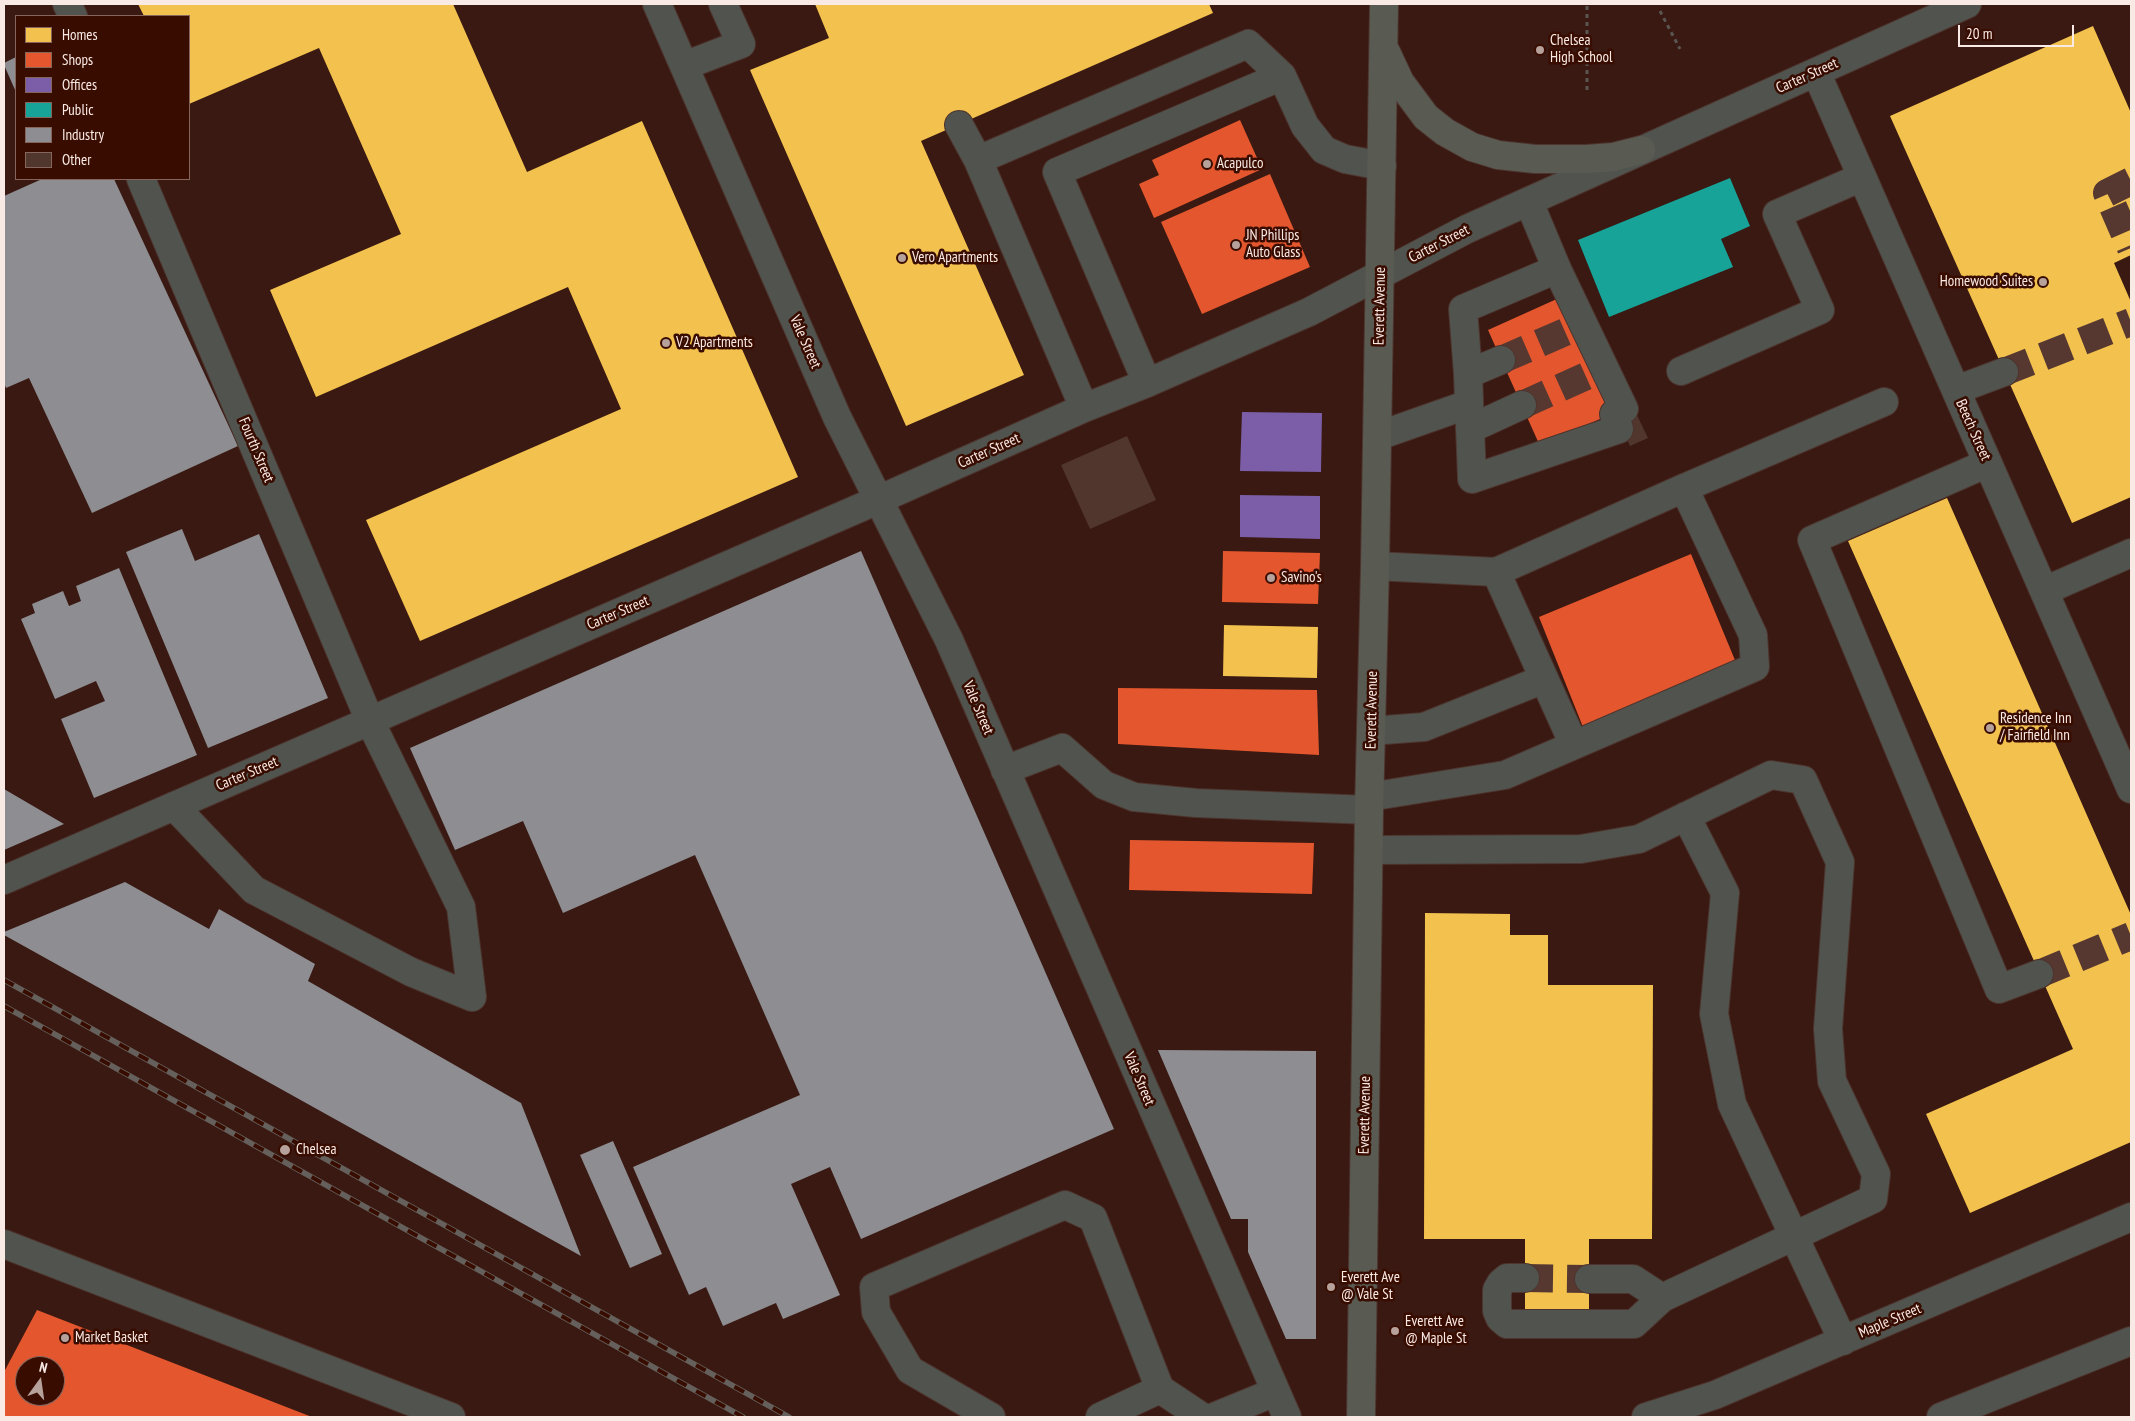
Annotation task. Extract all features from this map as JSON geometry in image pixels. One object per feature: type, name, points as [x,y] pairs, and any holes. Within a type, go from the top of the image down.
[{"type":"main road","name":"Everett Avenue","points":[[1361,1417],[1368,850],[1378,436],[1384,4]]},
{"type":"main road","points":[[1384,44],[1393,68],[1417,106],[1436,126],[1463,143],[1498,155],[1535,160],[1613,157],[1641,150]]},
{"type":"street","name":"Vale Street","points":[[657,4],[837,417],[949,640],[1287,1417]]},
{"type":"street","points":[[684,66],[740,44],[723,4]]},
{"type":"street","name":"Carter Street","points":[[4,880],[878,500],[1084,408],[1147,383],[1309,312],[1467,229],[1967,4]]},
{"type":"street","points":[[978,160],[1248,44],[1282,76],[1304,126],[1324,150],[1345,160],[1382,166]]},
{"type":"street","name":"Beech Street","points":[[1816,72],[2131,788]]},
{"type":"street","points":[[1147,383],[1057,172],[1282,76]]},
{"type":"street","points":[[959,125],[978,160],[1084,408]]},
{"type":"street","points":[[1681,371],[1820,310],[1777,214],[1862,177]]},
{"type":"street","name":"Fourth Street","points":[[141,180],[370,720],[461,906],[472,998],[411,972],[254,890],[174,806]]},
{"type":"street","points":[[1529,202],[1557,269],[1578,326],[1598,371],[1624,409],[1614,414],[1619,428],[1472,479],[1468,374],[1463,309],[1557,269]]},
{"type":"street","points":[[1468,374],[1502,360]]},
{"type":"street","points":[[1956,390],[2004,372]]},
{"type":"street","points":[[1375,566],[1496,572],[1884,402]]},
{"type":"street","points":[[1378,436],[1522,405]]},
{"type":"street","points":[[1988,463],[1812,540],[1999,990],[2039,974]]},
{"type":"street","points":[[1005,770],[1062,748],[1104,785],[1134,797],[1196,803],[1369,804],[1505,775],[1755,667],[1753,635],[1684,488]]},
{"type":"street","points":[[2044,591],[2131,553]]},
{"type":"street","points":[[1496,572],[1574,745]]},
{"type":"street","points":[[1371,731],[1424,727],[1544,679]]},
{"type":"street","points":[[1368,850],[1581,849],[1639,839],[1770,775],[1803,780],[1840,862],[1828,1029],[1832,1081],[1876,1174],[1874,1199],[1662,1298],[1634,1324],[1507,1324],[1500,1318],[1497,1310],[1497,1290],[1507,1278],[1526,1278]]},
{"type":"street","points":[[1686,816],[1725,893],[1714,1014],[1732,1104],[1842,1341]]},
{"type":"street","points":[[991,1417],[910,1370],[876,1312],[874,1287],[1065,1206],[1093,1218],[1160,1388],[1202,1417]]},
{"type":"street","name":"Maple Street","points":[[1646,1417],[1715,1395],[2131,1217]]},
{"type":"street","points":[[4,1244],[451,1417]]},
{"type":"street","points":[[1589,1279],[1633,1279],[1662,1298]]},
{"type":"street","points":[[1941,1417],[2131,1341]]},
{"type":"street","points":[[1100,1417],[1160,1388]]},
{"type":"street","points":[[1214,1417],[1275,1392]]},
{"type":"path","points":[[1587,4],[1587,90]]},
{"type":"path","points":[[1660,11],[1680,49]]},
{"type":"building: Homes","name":"V2 Apartments","points":[[138,4],[453,4],[527,172],[642,121],[798,477],[420,641],[366,520],[621,409],[568,287],[316,397],[270,290],[401,234],[319,48],[190,104],[190,15],[144,15]]},
{"type":"building: Homes","name":"Vero Apartments","points":[[815,4],[1209,4],[1213,13],[921,141],[1024,375],[906,426],[750,70],[829,38]]},
{"type":"building: Homes","name":"Homewood Suites","points":[[2093,26],[2131,113],[2131,255],[2114,263],[2131,302],[2131,497],[2072,523],[1890,116]]},
{"type":"building: Homes","name":"Residence Inn / Fairfield Inn","points":[[1947,498],[2131,915],[2131,1142],[1970,1213],[1926,1114],[2073,1049],[1848,541]]},
{"type":"building: Homes","points":[[1224,625],[1318,627],[1317,678],[1223,676]]},
{"type":"building: Homes","points":[[1425,913],[1510,914],[1510,935],[1548,935],[1548,985],[1653,985],[1652,1239],[1589,1239],[1589,1311],[1525,1311],[1525,1239],[1424,1239]]},
{"type":"building: Shops","name":"Acapulco","points":[[1240,120],[1262,169],[1154,218],[1139,184],[1159,175],[1152,160]]},
{"type":"building: Shops","name":"JN Phillips Auto Glass","points":[[1270,174],[1310,267],[1202,314],[1161,222]]},
{"type":"building: Shops","points":[[1559,298],[1611,414],[1540,446],[1488,330]]},
{"type":"building: Shops","name":"Savino's","points":[[1223,551],[1320,553],[1318,604],[1222,602]]},
{"type":"building: Shops","points":[[1691,554],[1737,665],[1583,727],[1539,617]]},
{"type":"building: Shops","points":[[1118,688],[1317,690],[1319,755],[1118,744]]},
{"type":"building: Shops","points":[[1130,840],[1314,843],[1312,894],[1129,890]]},
{"type":"building: Shops","name":"Market Basket","points":[[37,1310],[312,1417],[4,1417],[4,1372]]},
{"type":"building: Offices","points":[[1242,412],[1322,413],[1321,472],[1240,471]]},
{"type":"building: Offices","points":[[1240,495],[1320,496],[1320,539],[1240,537]]},
{"type":"building: Public","points":[[1730,178],[1750,226],[1721,239],[1733,267],[1609,317],[1578,240]]},
{"type":"building: Industry","points":[[15,58],[15,90],[4,65],[4,63]]},
{"type":"building: Industry","points":[[40,180],[114,180],[238,446],[92,513],[29,378],[6,388],[4,383],[4,196]]},
{"type":"building: Industry","points":[[182,529],[195,561],[259,534],[328,698],[208,748],[126,552]]},
{"type":"building: Industry","points":[[861,551],[1114,1129],[861,1239],[830,1167],[791,1184],[840,1295],[783,1319],[776,1303],[723,1326],[706,1287],[689,1295],[633,1167],[800,1095],[695,855],[563,913],[523,821],[455,850],[410,748]]},
{"type":"building: Industry","points":[[119,568],[197,755],[94,798],[61,719],[105,701],[96,681],[55,699],[21,619],[35,613],[32,604],[63,591],[69,606],[81,601],[76,586]]},
{"type":"building: Industry","points":[[4,789],[64,824],[4,850]]},
{"type":"building: Industry","points":[[125,882],[209,929],[219,909],[315,964],[308,981],[521,1103],[581,1256],[4,935],[4,932]]},
{"type":"building: Industry","points":[[1158,1050],[1316,1051],[1316,1339],[1286,1339],[1248,1252],[1248,1219],[1231,1219]]},
{"type":"building: Industry","points":[[613,1141],[662,1254],[630,1268],[580,1155]]},
{"type":"building: Other","points":[[1636,413],[1648,438],[1630,446],[1619,421]]},
{"type":"building: Other","points":[[1127,436],[1156,500],[1090,529],[1061,465]]},
{"type":"tunnel","points":[[2131,181],[2107,193],[2131,248]]},
{"type":"tunnel","points":[[2004,372],[2131,322]]},
{"type":"tunnel","points":[[1501,360],[1572,329]]},
{"type":"tunnel","points":[[1522,405],[1593,373]]},
{"type":"tunnel","points":[[2039,974],[2131,936]]},
{"type":"tunnel","points":[[1525,1278],[1589,1279]]},
{"type":"railway","points":[[4,980],[789,1417]]},
{"type":"railway","points":[[4,1006],[743,1417]]},
{"type":"place","name":"Chelsea High School","points":[[1540,50]]},
{"type":"place","name":"Acapulco","points":[[1207,164]]},
{"type":"place","name":"JN Phillips Auto Glass","points":[[1236,245]]},
{"type":"place","name":"Vero Apartments","points":[[902,258]]},
{"type":"place","name":"Homewood Suites","points":[[2043,282]]},
{"type":"place","name":"V2 Apartments","points":[[666,343]]},
{"type":"place","name":"Savino's","points":[[1271,578]]},
{"type":"place","name":"Residence Inn / Fairfield Inn","points":[[1990,728]]},
{"type":"place","name":"Chelsea","points":[[285,1150]]},
{"type":"place","name":"Everett Ave @ Vale St","points":[[1331,1287]]},
{"type":"place","name":"Everett Ave @ Maple St","points":[[1395,1331]]},
{"type":"place","name":"Market Basket","points":[[65,1338]]}]
